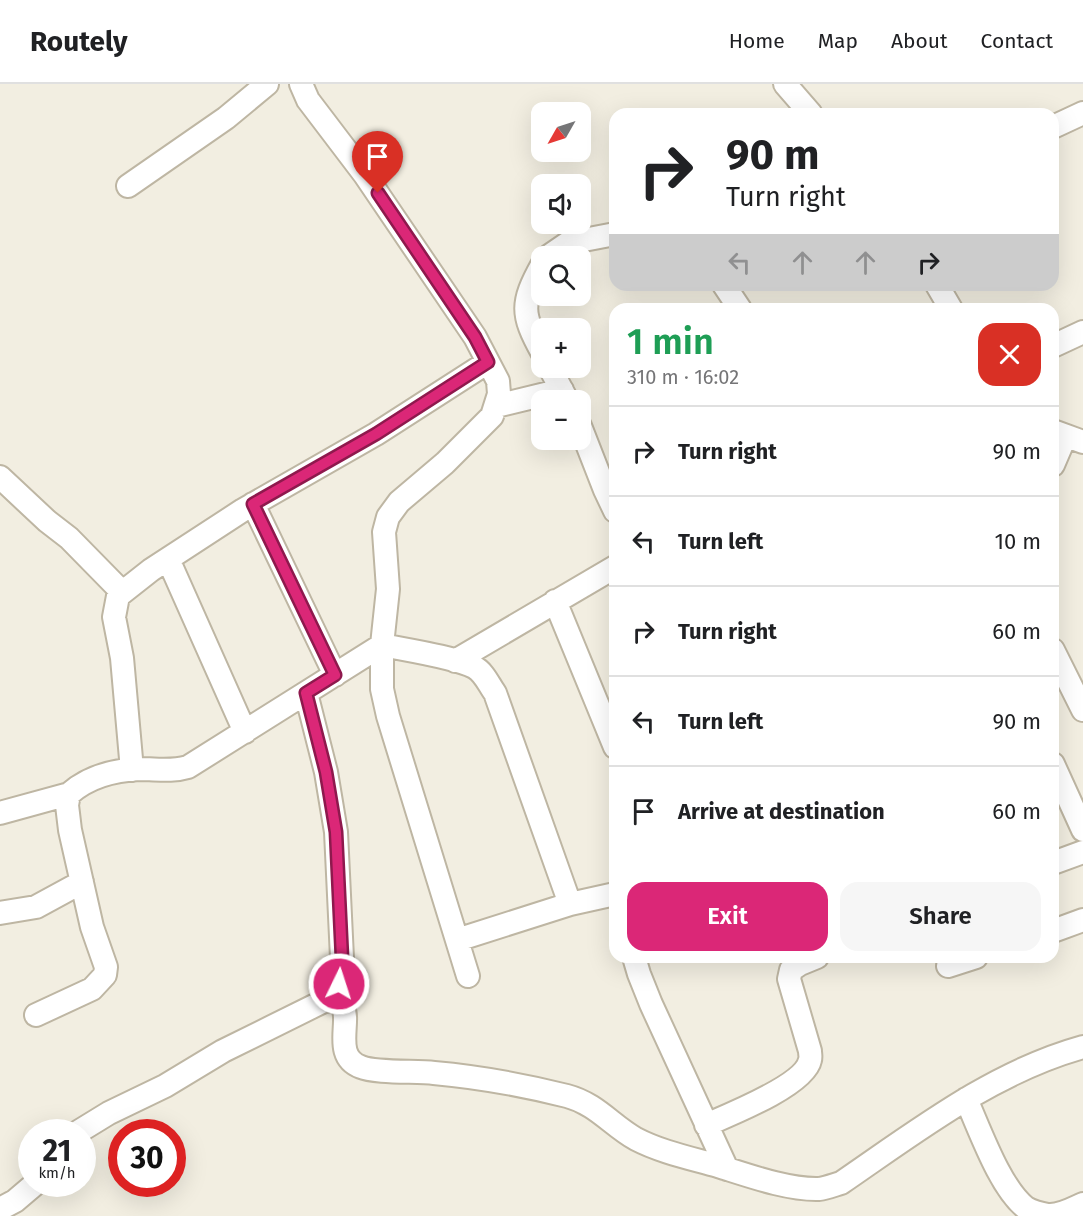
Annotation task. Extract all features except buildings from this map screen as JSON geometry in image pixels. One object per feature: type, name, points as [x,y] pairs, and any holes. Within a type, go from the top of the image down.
[{"type":"street","points":[[128,186],[226,118],[267,84]]},
{"type":"street","points":[[301,84],[308,100],[365,175],[475,337],[498,381],[499,394],[492,416],[445,463],[399,502],[388,517],[384,532],[388,589],[382,645],[382,689],[388,716],[468,976]]},
{"type":"street","points":[[785,84],[804,108]]},
{"type":"street","points":[[1059,124],[1083,113]]},
{"type":"street","points":[[564,246],[568,243],[609,235]]},
{"type":"street","points":[[531,284],[525,308],[531,331]]},
{"type":"street","points":[[1059,343],[1083,332]]},
{"type":"street","points":[[132,770],[122,658],[114,617],[117,596],[253,504],[376,434],[488,362]]},
{"type":"street","points":[[496,406],[531,400]]},
{"type":"street","points":[[1059,453],[1067,437]]},
{"type":"street","points":[[589,450],[609,500]]},
{"type":"street","points":[[0,477],[47,521],[69,538],[122,592]]},
{"type":"street","points":[[253,504],[335,675]]},
{"type":"street","points":[[168,560],[245,732]]},
{"type":"street","points":[[455,661],[609,570]]},
{"type":"street","points":[[555,601],[609,732]]},
{"type":"street","points":[[0,813],[69,794],[85,782],[95,778],[132,770],[176,770],[188,767],[382,645],[455,661],[476,668],[485,677],[495,693],[570,904]]},
{"type":"street","points":[[1059,662],[1083,711]]},
{"type":"street","points":[[306,693],[326,772],[336,832],[342,958],[339,984],[333,1000]]},
{"type":"street","points":[[1059,777],[1083,830]]},
{"type":"street","points":[[36,1015],[92,989],[105,975],[105,959],[92,927],[68,816],[69,794]]},
{"type":"street","points":[[1059,862],[1083,852]]},
{"type":"street","points":[[0,913],[36,907],[82,882]]},
{"type":"street","points":[[457,940],[570,904],[609,895]]},
{"type":"street","points":[[1059,929],[1083,920]]},
{"type":"street","points":[[636,963],[651,1004],[727,1169]]},
{"type":"street","points":[[706,1125],[770,1096],[805,1070],[810,1060],[810,1051],[789,979],[791,970],[802,963]]},
{"type":"street","points":[[948,966],[957,963]]},
{"type":"street","points":[[96,1121],[165,1086],[249,1037],[324,1001],[333,1000],[344,1007],[347,1013],[343,1037],[344,1049],[348,1058],[361,1067],[432,1072],[493,1080],[569,1097],[586,1102],[634,1138],[657,1148],[762,1179],[820,1189],[841,1183],[966,1099],[1053,1055],[1083,1047]]},
{"type":"street","points":[[966,1099],[1002,1177],[1014,1197],[1028,1209],[1049,1215],[1083,1204]]},
{"type":"street","points":[[0,1209],[20,1197]]},
{"type":"route","points":[[339,984],[342,958],[336,832],[326,772],[306,693],[335,675],[253,504],[376,434],[488,362],[475,337],[378,193]]}]
